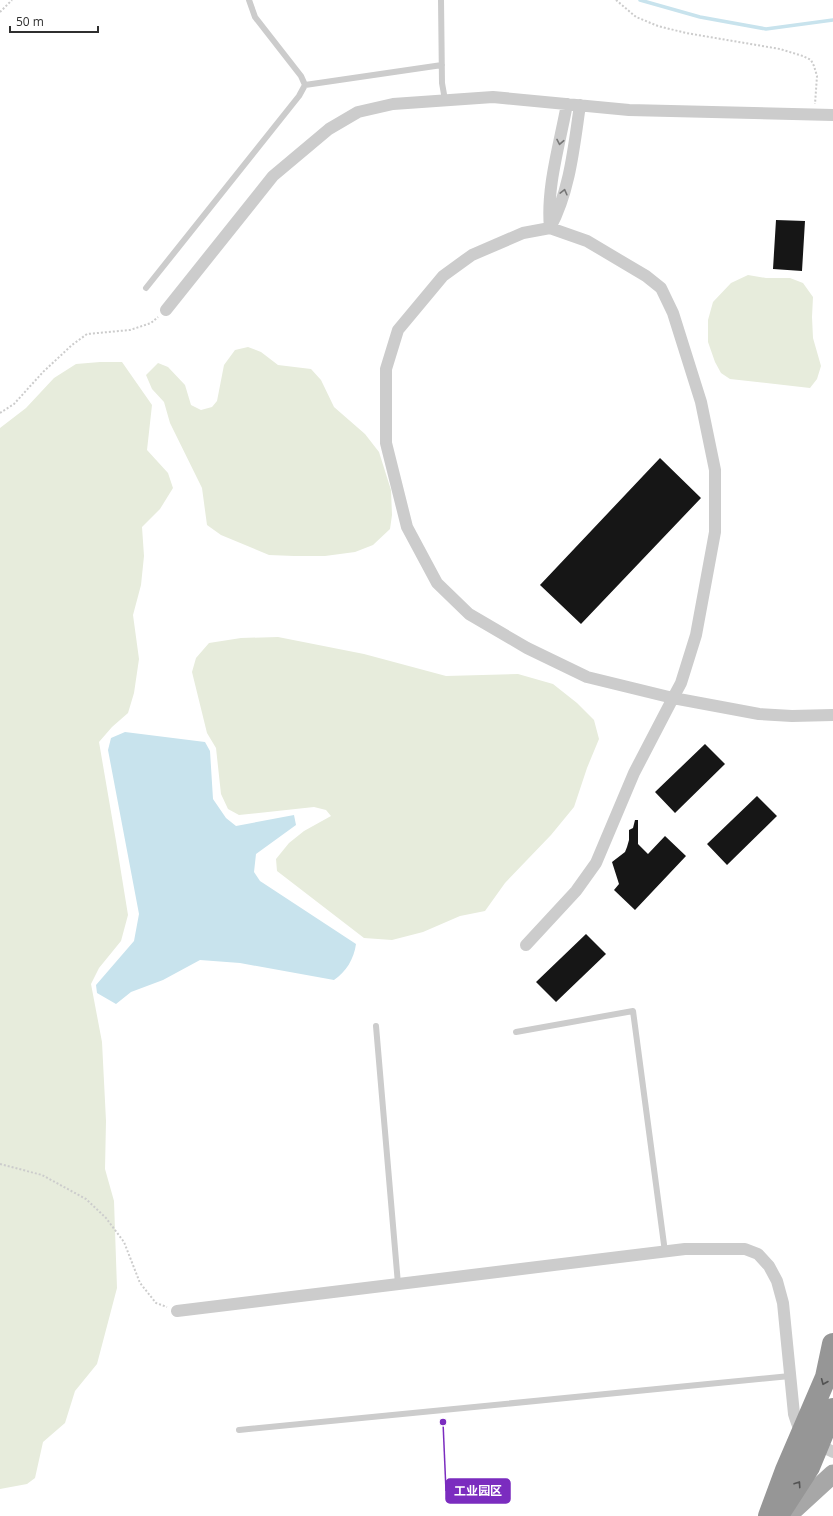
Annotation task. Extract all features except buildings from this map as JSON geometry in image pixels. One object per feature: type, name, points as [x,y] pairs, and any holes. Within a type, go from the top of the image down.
[{"type":"highway","points":[[769,1516],[786,1470],[818,1443],[826,1377],[833,1344]]},
{"type":"highway","points":[[777,1516],[809,1467],[833,1409]]},
{"type":"main road","points":[[787,1516],[833,1474]]},
{"type":"street","points":[[166,310],[273,176],[329,129],[358,112],[393,104],[493,97],[629,110],[833,115]]},
{"type":"street","points":[[550,228],[548,213],[550,194],[567,104]]},
{"type":"street","points":[[550,228],[562,202],[580,105]]},
{"type":"street","points":[[526,945],[576,891],[596,863],[634,773],[674,698],[681,683],[696,635],[715,532],[716,470],[701,402],[673,313],[661,288],[646,276],[587,242],[550,228],[523,233],[472,255],[443,276],[398,330],[386,369],[386,443],[407,527],[437,583],[469,614],[527,648],[587,677],[674,698],[759,714],[792,716],[833,715]]},
{"type":"street","points":[[177,1311],[685,1249],[745,1249],[758,1254],[769,1266],[777,1281],[783,1303],[794,1414],[818,1443]]},
{"type":"lane","points":[[249,0],[255,17],[301,76],[306,85]]},
{"type":"lane","points":[[441,0],[442,83],[445,100]]},
{"type":"lane","points":[[306,85],[442,65]]},
{"type":"lane","points":[[146,288],[300,96],[306,85]]},
{"type":"lane","points":[[516,1032],[633,1011],[666,1252]]},
{"type":"lane","points":[[376,1026],[398,1284]]},
{"type":"lane","points":[[239,1430],[790,1376]]},
{"type":"path","points":[[0,12],[12,0]]},
{"type":"path","points":[[616,0],[636,17],[658,26],[780,50],[803,56],[811,60],[817,76],[814,114]]},
{"type":"path","points":[[0,413],[14,404],[43,372],[72,345],[87,334],[130,330],[152,323],[166,310]]},
{"type":"path","points":[[0,1164],[42,1175],[86,1199],[106,1218],[124,1242],[140,1283],[156,1303],[177,1311]]},
{"type":"green space","points":[[748,275],[766,278],[790,278],[803,283],[813,297],[813,338],[821,366],[817,379],[810,388],[730,379],[721,373],[715,362],[708,342],[708,320],[713,302],[731,283]]},
{"type":"green space","points":[[248,347],[261,352],[278,365],[311,369],[321,380],[334,407],[365,434],[379,452],[391,490],[392,515],[390,529],[373,545],[355,552],[325,556],[269,555],[221,535],[207,525],[202,488],[170,423],[164,402],[152,389],[146,375],[158,363],[168,367],[185,385],[191,405],[201,410],[212,407],[217,401],[224,365],[235,350]]},
{"type":"green space","points":[[122,362],[152,405],[147,450],[168,473],[173,488],[160,509],[142,527],[144,556],[141,585],[133,615],[139,659],[134,693],[128,713],[112,727],[99,742],[128,915],[121,941],[99,968],[91,984],[102,1042],[106,1121],[105,1169],[114,1201],[117,1288],[97,1364],[75,1391],[65,1423],[43,1442],[35,1478],[27,1484],[0,1489],[0,428],[26,408],[54,378],[76,364]]},
{"type":"green space","points":[[278,637],[364,654],[446,676],[518,674],[553,684],[577,703],[594,720],[599,739],[587,768],[574,807],[551,835],[505,883],[485,911],[460,916],[423,932],[392,940],[364,938],[277,871],[276,859],[289,843],[304,831],[331,816],[326,810],[314,807],[239,815],[228,809],[221,794],[216,748],[207,733],[192,672],[196,658],[209,643],[241,638]]},
{"type":"water","points":[[125,732],[205,742],[210,751],[213,799],[226,818],[236,826],[294,815],[296,825],[256,854],[254,872],[260,881],[356,944],[351,960],[346,969],[338,977],[334,980],[240,963],[200,960],[163,980],[131,992],[116,1004],[97,993],[96,985],[134,941],[139,914],[108,750],[111,738]]},
{"type":"waterway","points":[[640,0],[700,17],[766,29],[833,20]]},
{"type":"place","name":"工业园区","points":[[443,1422]]}]
